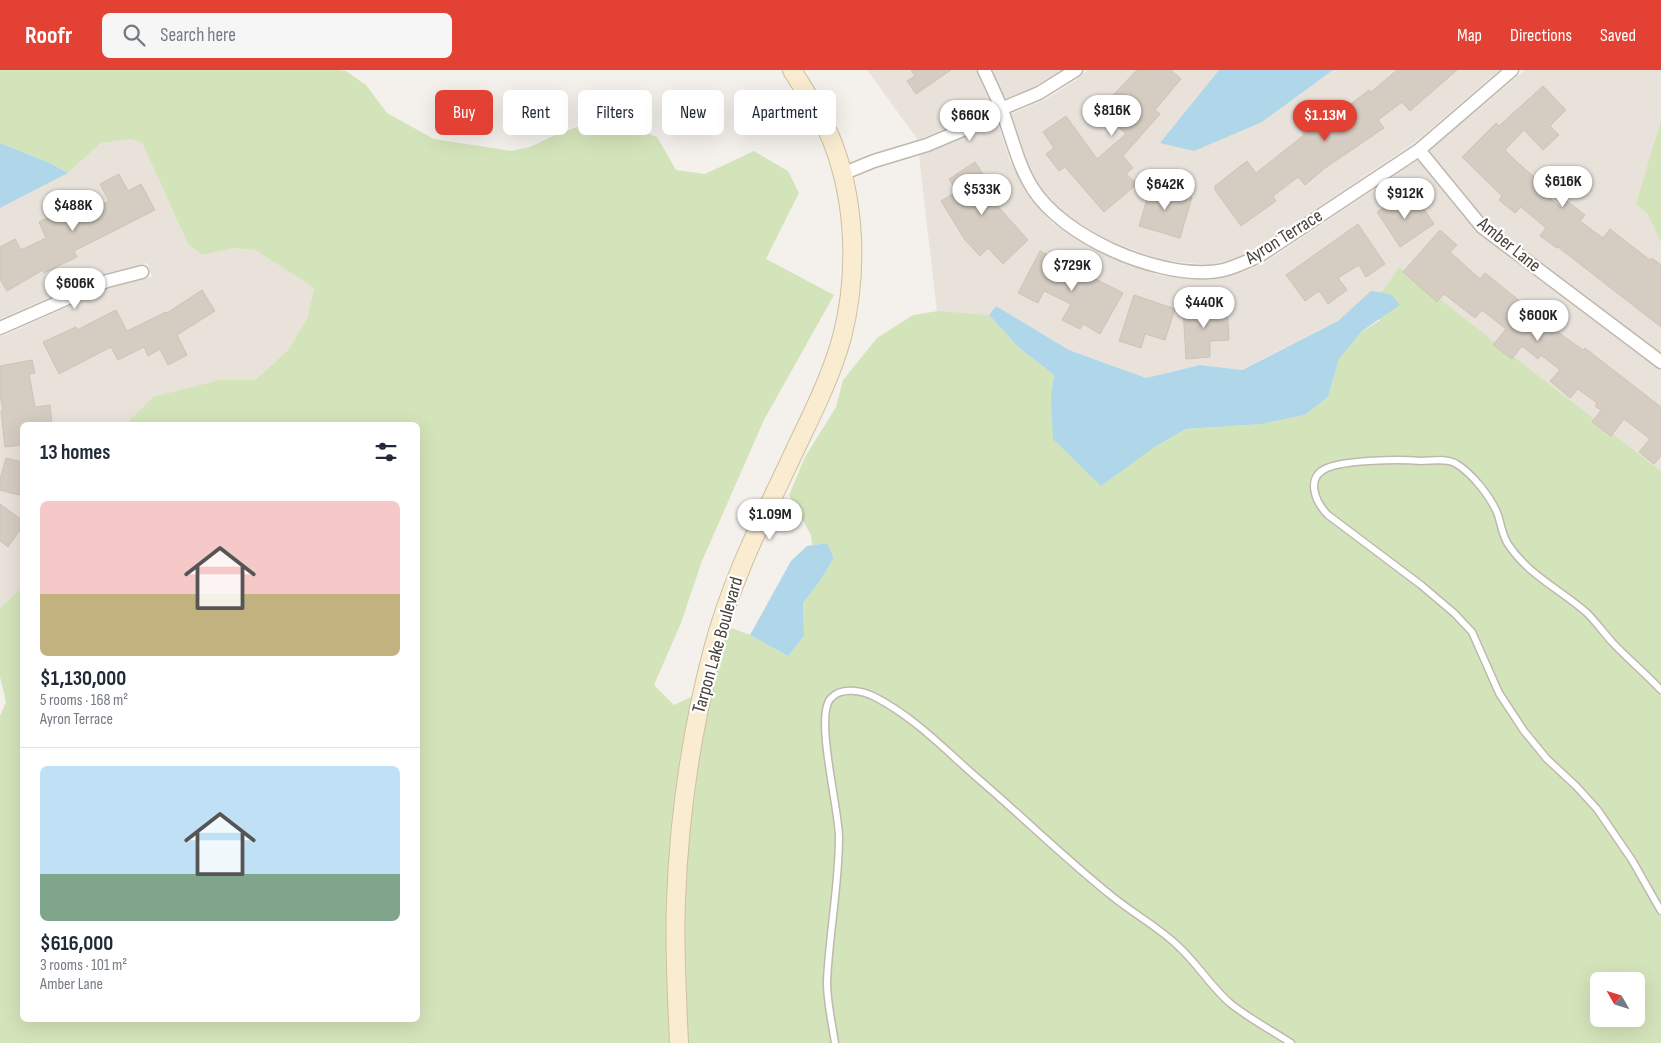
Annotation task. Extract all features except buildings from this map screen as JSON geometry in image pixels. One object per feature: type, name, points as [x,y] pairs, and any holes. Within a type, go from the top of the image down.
[{"type":"street","name":"Tarpon Lake Boulevard","points":[[679,1043],[676,902],[687,771],[697,714],[712,651],[746,553],[817,404],[841,339],[849,296],[852,258],[851,226],[842,174],[832,141],[792,70]]},
{"type":"street","name":"Ayron Terrace","points":[[984,70],[1001,109],[1017,160],[1033,190],[1056,217],[1101,245],[1160,268],[1209,272],[1238,266],[1259,256],[1419,150],[1512,70]]},
{"type":"street","points":[[842,174],[874,161],[927,145],[972,126],[1001,109],[1039,93],[1076,70]]},
{"type":"street","name":"Amber Lane","points":[[1419,150],[1482,227],[1661,362]]},
{"type":"street","points":[[0,328],[107,281],[142,272]]},
{"type":"lane","points":[[1661,690],[1612,642],[1588,614],[1547,584],[1517,556],[1506,542],[1498,516],[1490,501],[1467,472],[1453,462],[1400,459],[1338,464],[1323,470],[1318,475],[1314,485],[1314,492],[1320,508],[1420,585],[1454,613],[1472,632],[1498,693],[1524,731],[1547,759],[1597,809],[1632,860],[1661,911]]},
{"type":"lane","points":[[835,1043],[827,981],[836,902],[839,836],[837,804],[825,732],[824,711],[831,698],[848,691],[862,692],[874,696],[913,722],[1114,898],[1176,944],[1195,962],[1231,1004],[1291,1043]]},
{"type":"shaded area","points":[[867,70],[976,70],[992,106],[968,119],[918,140]]},
{"type":"shaded area","points":[[992,70],[1062,70],[1035,86],[1005,99]]},
{"type":"shaded area","points":[[1088,70],[1219,70],[1161,143],[1262,122],[1333,70],[1500,70],[1414,143],[1254,250],[1235,259],[1208,265],[1161,260],[1103,238],[1061,212],[1039,186],[1024,157],[1011,114],[1044,100],[1076,80]]},
{"type":"shaded area","points":[[1525,70],[1661,70],[1661,119],[1656,135],[1647,213],[1661,243],[1661,353],[1487,222],[1429,151]]},
{"type":"shaded area","points":[[997,121],[1010,161],[1026,193],[1052,223],[1097,251],[1158,275],[1209,280],[1241,273],[1264,263],[1418,160],[1476,231],[1661,371],[1661,471],[1399,267],[1381,293],[1371,292],[1338,321],[1241,370],[1200,365],[1146,378],[1069,350],[996,306],[989,315],[937,312],[919,156],[976,133]]},
{"type":"shaded area","points":[[131,139],[142,143],[188,244],[202,255],[234,248],[255,250],[314,288],[307,319],[288,350],[255,380],[220,380],[130,420],[130,422],[20,422],[20,589],[0,608],[0,337],[110,288],[152,277],[147,263],[103,274],[0,319],[0,208],[68,173],[101,143]]},
{"type":"green space","points":[[0,70],[340,70],[346,71],[366,85],[387,113],[434,139],[511,151],[530,147],[555,135],[568,135],[568,130],[578,127],[578,135],[652,135],[657,137],[676,170],[705,174],[754,151],[788,171],[799,193],[766,259],[834,295],[764,420],[702,561],[681,623],[654,685],[674,705],[693,696],[672,1043],[0,1043],[0,716],[6,702],[0,677],[0,608],[20,589],[20,1022],[420,1022],[420,422],[130,422],[153,397],[220,380],[255,380],[288,350],[307,319],[314,288],[255,250],[234,248],[202,255],[188,244],[142,143],[131,139],[101,143],[68,173],[50,163],[0,143]]},
{"type":"green space","points":[[1661,119],[1661,243],[1647,213],[1636,205]]},
{"type":"green space","points":[[1399,267],[1661,471],[1661,1043],[687,1043],[684,973],[685,868],[696,763],[719,660],[729,627],[750,635],[788,656],[804,636],[803,603],[820,581],[834,558],[827,543],[812,545],[811,535],[789,495],[805,457],[836,407],[843,380],[877,338],[913,315],[938,311],[989,315],[1018,347],[1054,375],[1051,396],[1153,448],[1186,429],[1262,424],[1305,415],[1328,397],[1339,359],[1362,331],[1379,321],[1391,294],[1381,293]]},
{"type":"water","points":[[1219,70],[1333,70],[1262,122],[1194,151],[1160,143]]},
{"type":"water","points":[[0,143],[50,163],[68,173],[0,208]]},
{"type":"water","points":[[1371,291],[1391,294],[1400,305],[1362,331],[1339,359],[1328,397],[1305,415],[1262,424],[1186,429],[1153,448],[1101,486],[1053,439],[1051,396],[1054,375],[1018,347],[989,315],[996,306],[1069,350],[1146,378],[1200,365],[1242,370],[1338,321]]},
{"type":"water","points":[[827,543],[834,558],[820,581],[803,603],[804,636],[788,656],[750,635],[791,561],[807,546]]}]
